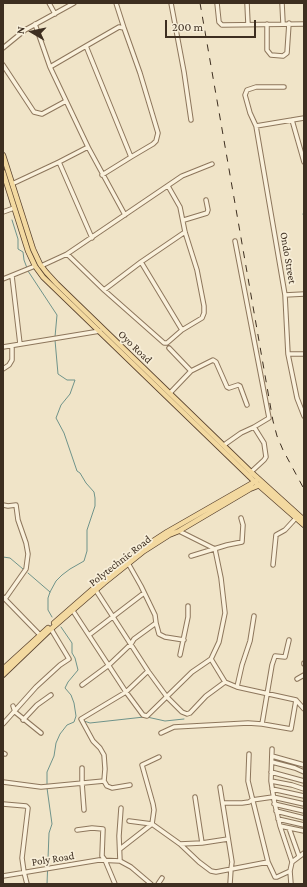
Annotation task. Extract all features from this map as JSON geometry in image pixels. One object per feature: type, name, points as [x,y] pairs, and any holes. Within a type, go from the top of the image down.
[{"type":"main road","name":"Oyo Road","points":[[3,156],[29,240],[41,266],[57,284],[257,481],[304,520]]},
{"type":"main road","name":"Oyo Road","points":[[3,172],[28,251],[36,266],[52,286],[162,388],[170,393],[224,445],[249,473]]},
{"type":"main road","points":[[247,486],[249,473]]},
{"type":"main road","name":"Polytechnic Road","points":[[3,669],[40,635],[51,630],[73,611],[94,589],[128,563],[164,538],[179,531],[257,481]]},
{"type":"main road","name":"Oyo Road","points":[[262,485],[304,525]]},
{"type":"main road","name":"Polytechnic Road","points":[[3,675],[46,632],[118,566],[167,532],[250,489],[262,485]]},
{"type":"street","points":[[48,3],[55,14]]},
{"type":"street","points":[[3,48],[25,30],[74,3]]},
{"type":"street","points":[[102,175],[153,144],[156,141],[158,133],[140,73],[116,3]]},
{"type":"street","points":[[171,3],[191,120]]},
{"type":"street","points":[[217,3],[220,24],[304,24]]},
{"type":"street","points":[[247,3],[248,24]]},
{"type":"street","points":[[282,3],[283,23]]},
{"type":"street","points":[[267,24],[267,50],[271,55],[283,56],[287,53],[289,23]]},
{"type":"street","points":[[36,24],[43,49],[66,101],[102,175],[125,215]]},
{"type":"street","points":[[50,66],[119,27],[124,28]]},
{"type":"street","points":[[86,46],[131,157]]},
{"type":"street","points":[[3,65],[34,112],[42,114],[66,101]]},
{"type":"street","name":"Ondo Street","points":[[284,87],[256,87],[247,90],[245,95],[256,126],[285,295],[288,354],[297,398],[303,414]]},
{"type":"street","points":[[256,126],[304,118]]},
{"type":"street","points":[[292,120],[304,162]]},
{"type":"street","points":[[12,184],[88,147]]},
{"type":"street","points":[[59,162],[92,238]]},
{"type":"street","points":[[41,266],[67,254],[182,176],[212,164]]},
{"type":"street","points":[[67,254],[104,290],[164,343],[166,343],[182,330],[198,321],[204,313],[197,270],[185,232],[184,220],[180,207],[168,186]]},
{"type":"street","points":[[184,220],[207,213],[208,210],[206,200]]},
{"type":"street","points":[[3,212],[14,208]]},
{"type":"street","points":[[104,290],[141,262],[185,232]]},
{"type":"street","points":[[224,445],[241,433],[268,418],[235,241]]},
{"type":"street","points":[[141,262],[182,330]]},
{"type":"street","points":[[3,279],[36,266]]},
{"type":"street","points":[[12,276],[20,344]]},
{"type":"street","points":[[285,295],[304,294]]},
{"type":"street","points":[[3,347],[100,331]]},
{"type":"street","points":[[3,369],[9,365],[12,360],[12,346]]},
{"type":"street","points":[[169,348],[191,372]]},
{"type":"street","points":[[288,354],[304,354]]},
{"type":"street","points":[[170,393],[191,372],[214,360],[227,387],[240,386],[247,405]]},
{"type":"street","points":[[249,473],[266,457],[264,444],[254,427]]},
{"type":"street","points":[[3,505],[16,505],[18,520],[28,554],[26,568],[4,598],[40,635]]},
{"type":"street","points":[[191,556],[242,542],[243,525],[241,518]]},
{"type":"street","points":[[273,565],[276,535],[283,531],[296,518]]},
{"type":"street","points":[[73,611],[126,692],[146,717],[192,672],[211,658],[219,642],[225,613],[221,578],[214,549],[179,531]]},
{"type":"street","points":[[128,563],[155,615],[159,634],[162,636],[184,640]]},
{"type":"street","points":[[94,589],[148,671],[167,697],[182,712],[187,714],[190,713],[206,696],[225,682]]},
{"type":"street","points":[[89,635],[144,593]]},
{"type":"street","points":[[180,655],[188,617],[188,606]]},
{"type":"street","points":[[237,687],[250,641],[254,616]]},
{"type":"street","points":[[82,685],[109,665],[131,644],[134,639],[156,623]]},
{"type":"street","points":[[3,724],[36,687],[60,665],[69,659],[51,630]]},
{"type":"street","points":[[262,724],[272,665],[275,656],[285,657],[290,640]]},
{"type":"street","points":[[211,658],[225,682],[237,687],[296,700],[304,709]]},
{"type":"street","points":[[130,785],[112,788],[107,786],[104,781],[106,769],[104,755],[93,741],[81,718],[126,692],[148,671]]},
{"type":"street","points":[[297,679],[304,675]]},
{"type":"street","points":[[23,720],[37,705],[51,695]]},
{"type":"street","points":[[162,733],[174,727],[248,723],[291,728],[296,700]]},
{"type":"street","points":[[13,706],[15,712],[23,720],[41,733]]},
{"type":"street","points":[[272,749],[271,781],[273,797],[280,826],[292,862],[290,871],[291,884]]},
{"type":"street","points":[[249,754],[248,781],[268,862],[275,877],[290,871]]},
{"type":"street","points":[[272,756],[304,765]]},
{"type":"street","points":[[120,849],[152,824],[154,804],[142,765],[159,757]]},
{"type":"street","points":[[272,762],[304,772]]},
{"type":"street","points":[[82,768],[84,810]]},
{"type":"street","points":[[271,772],[304,781]]},
{"type":"street","points":[[3,782],[49,787],[104,781]]},
{"type":"street","points":[[271,781],[292,785],[304,790]]},
{"type":"street","points":[[220,787],[232,862],[230,884]]},
{"type":"street","points":[[272,789],[304,796]]},
{"type":"street","points":[[195,797],[202,843]]},
{"type":"street","points":[[223,803],[242,803],[273,797],[304,804]]},
{"type":"street","points":[[3,804],[28,807],[22,858],[27,884]]},
{"type":"street","points":[[274,804],[304,811]]},
{"type":"street","points":[[121,808],[118,841],[120,861],[131,867],[151,884]]},
{"type":"street","points":[[276,811],[304,818]]},
{"type":"street","points":[[278,818],[304,825]]},
{"type":"street","points":[[129,821],[152,824],[180,844],[211,871],[216,872],[268,862]]},
{"type":"street","points":[[280,826],[304,831]]},
{"type":"street","points":[[77,830],[92,828],[103,829],[101,852],[115,884]]},
{"type":"street","points":[[289,828],[299,856]]},
{"type":"street","points":[[180,844],[202,843],[228,839]]},
{"type":"street","points":[[292,862],[304,854]]},
{"type":"street","name":"Poly Road","points":[[3,876],[99,860],[120,861]]},
{"type":"street","points":[[158,884],[162,878]]},
{"type":"waterway","points":[[12,220],[18,239],[18,249],[23,252],[27,268]]},
{"type":"waterway","points":[[28,271],[57,315],[55,337]]},
{"type":"waterway","points":[[52,617],[48,610],[48,598],[50,592],[56,581],[62,575],[84,561],[87,551],[87,530],[95,506],[94,492],[77,471],[64,433],[56,418],[61,405],[70,394],[75,380],[67,380],[58,374],[55,340]]},
{"type":"waterway","points":[[3,557],[10,558],[23,569]]},
{"type":"waterway","points":[[28,573],[50,592]]},
{"type":"waterway","points":[[47,785],[47,772],[54,756],[56,743],[60,734],[67,725],[74,722],[76,716],[71,695],[65,688],[78,670],[72,653],[72,643],[61,627]]},
{"type":"waterway","points":[[84,721],[90,723],[144,717]]},
{"type":"waterway","points":[[147,717],[165,721],[184,719]]},
{"type":"waterway","points":[[47,788],[52,824],[49,833],[47,884]]},
{"type":"railway","points":[[200,3],[273,421],[283,450],[304,489]]}]
